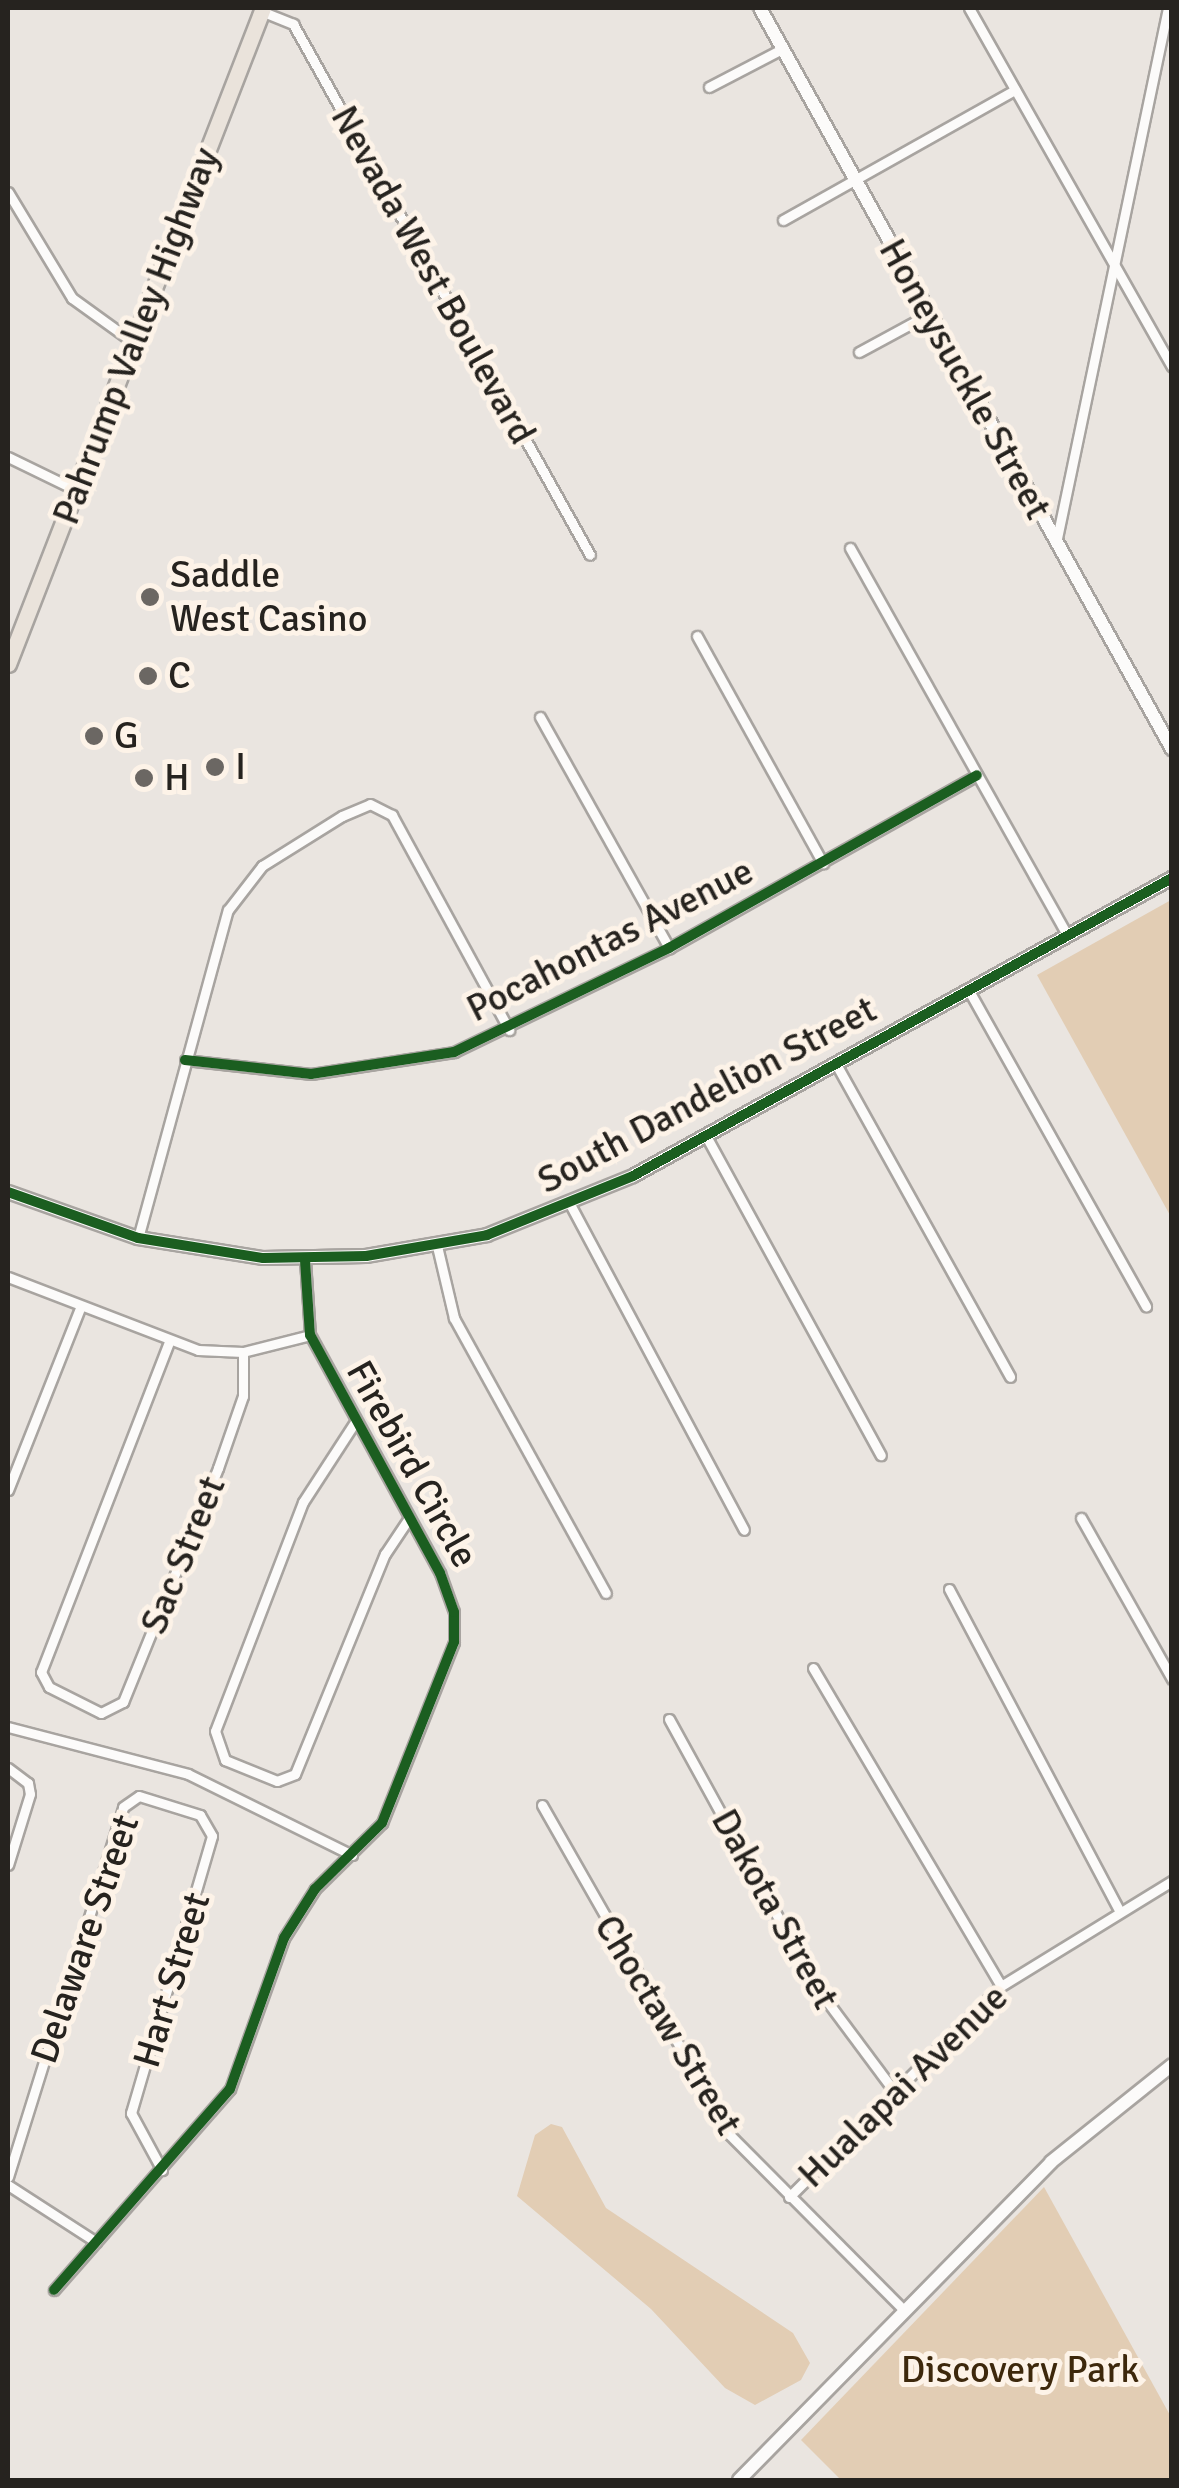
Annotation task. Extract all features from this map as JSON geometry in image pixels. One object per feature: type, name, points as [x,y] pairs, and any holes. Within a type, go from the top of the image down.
[{"type":"highway","name":"Pahrump Valley Highway","points":[[8,664],[262,9]]},
{"type":"street","name":"Honeysuckle Street","points":[[760,8],[1172,749]]},
{"type":"street","points":[[969,8],[1115,258],[1172,367]]},
{"type":"street","points":[[1056,543],[1168,8]]},
{"type":"street","name":"Nevada West Boulevard","points":[[262,9],[293,24],[590,555]]},
{"type":"street","points":[[709,86],[782,49]]},
{"type":"street","points":[[783,220],[1015,90]]},
{"type":"street","points":[[8,192],[72,298],[133,342]]},
{"type":"street","points":[[859,352],[928,314]]},
{"type":"street","points":[[8,457],[76,490]]},
{"type":"street","points":[[850,548],[1067,936]]},
{"type":"street","points":[[697,636],[823,863]]},
{"type":"street","points":[[540,717],[669,948]]},
{"type":"street","name":"Pocahontas Avenue","points":[[185,1060],[312,1074],[379,1070],[509,1030],[669,948],[978,775]]},
{"type":"street","points":[[138,1238],[220,928],[249,880],[327,824],[379,805],[392,815],[509,1030]]},
{"type":"street","name":"South Dandelion Street","points":[[8,1192],[138,1238],[305,1260],[437,1246],[572,1206],[1172,878]]},
{"type":"street","points":[[968,989],[1146,1306]]},
{"type":"street","points":[[836,1064],[1010,1377]]},
{"type":"street","points":[[706,1136],[881,1455]]},
{"type":"street","points":[[572,1206],[744,1530]]},
{"type":"street","points":[[437,1246],[454,1318],[606,1594]]},
{"type":"street","name":"Firebird Circle","points":[[54,2290],[162,2170],[243,2065],[298,1911],[382,1823],[457,1626],[409,1518],[310,1335],[305,1260]]},
{"type":"street","name":"Firebird Circle","points":[[8,1277],[169,1342],[243,1352],[310,1335]]},
{"type":"street","points":[[8,1490],[81,1306]]},
{"type":"street","name":"Sac Street","points":[[169,1342],[41,1672],[49,1688],[101,1712],[124,1702],[239,1410],[243,1352]]},
{"type":"street","points":[[355,1422],[303,1502],[216,1731],[225,1760],[277,1781],[295,1774],[385,1554],[409,1518]]},
{"type":"street","points":[[1082,1518],[1172,1679]]},
{"type":"street","points":[[949,1589],[1120,1912]]},
{"type":"street","points":[[814,1668],[1001,1986]]},
{"type":"street","name":"Dakota Street","points":[[668,1719],[815,1985],[894,2090]]},
{"type":"street","points":[[8,1727],[202,1780],[352,1855]]},
{"type":"street","points":[[8,1768],[28,1783],[30,1794],[8,1866]]},
{"type":"street","name":"Delaware Street","points":[[8,2176],[123,1807],[140,1796],[172,1805]]},
{"type":"street","name":"Hart Street","points":[[162,2170],[132,2112],[212,1836],[200,1815],[172,1805]]},
{"type":"street","name":"Choctaw Street","points":[[542,1805],[730,2135],[905,2310]]},
{"type":"street","name":"Hualapai Avenue","points":[[789,2197],[1001,1986],[1172,1880]]},
{"type":"street","points":[[739,2480],[1050,2162],[1172,2065]]},
{"type":"street","points":[[8,2185],[96,2242]]},
{"type":"green space","points":[[1171,900],[1171,1217],[1037,975]]},
{"type":"green space","points":[[551,2124],[562,2127],[606,2208],[793,2333],[810,2363],[801,2380],[755,2405],[725,2388],[651,2309],[517,2196],[535,2135]]},
{"type":"green space","name":"Discovery Park","points":[[1044,2187],[1171,2417],[1171,2480],[841,2480],[801,2440]]},
{"type":"cycle path","points":[[185,1060],[311,1074],[454,1052],[669,948],[977,775]]},
{"type":"cycle path","points":[[8,1192],[138,1238],[263,1258],[366,1256],[487,1235],[633,1176],[1172,878]]},
{"type":"cycle path","points":[[54,2290],[230,2089],[284,1938],[315,1889],[382,1823],[454,1642],[454,1612],[440,1573],[310,1335],[305,1260]]},
{"type":"place","name":"Saddle West Casino","points":[[150,597]]},
{"type":"place","name":"C","points":[[148,676]]},
{"type":"place","name":"G","points":[[94,736]]},
{"type":"place","name":"I","points":[[215,767]]},
{"type":"place","name":"H","points":[[144,778]]}]
